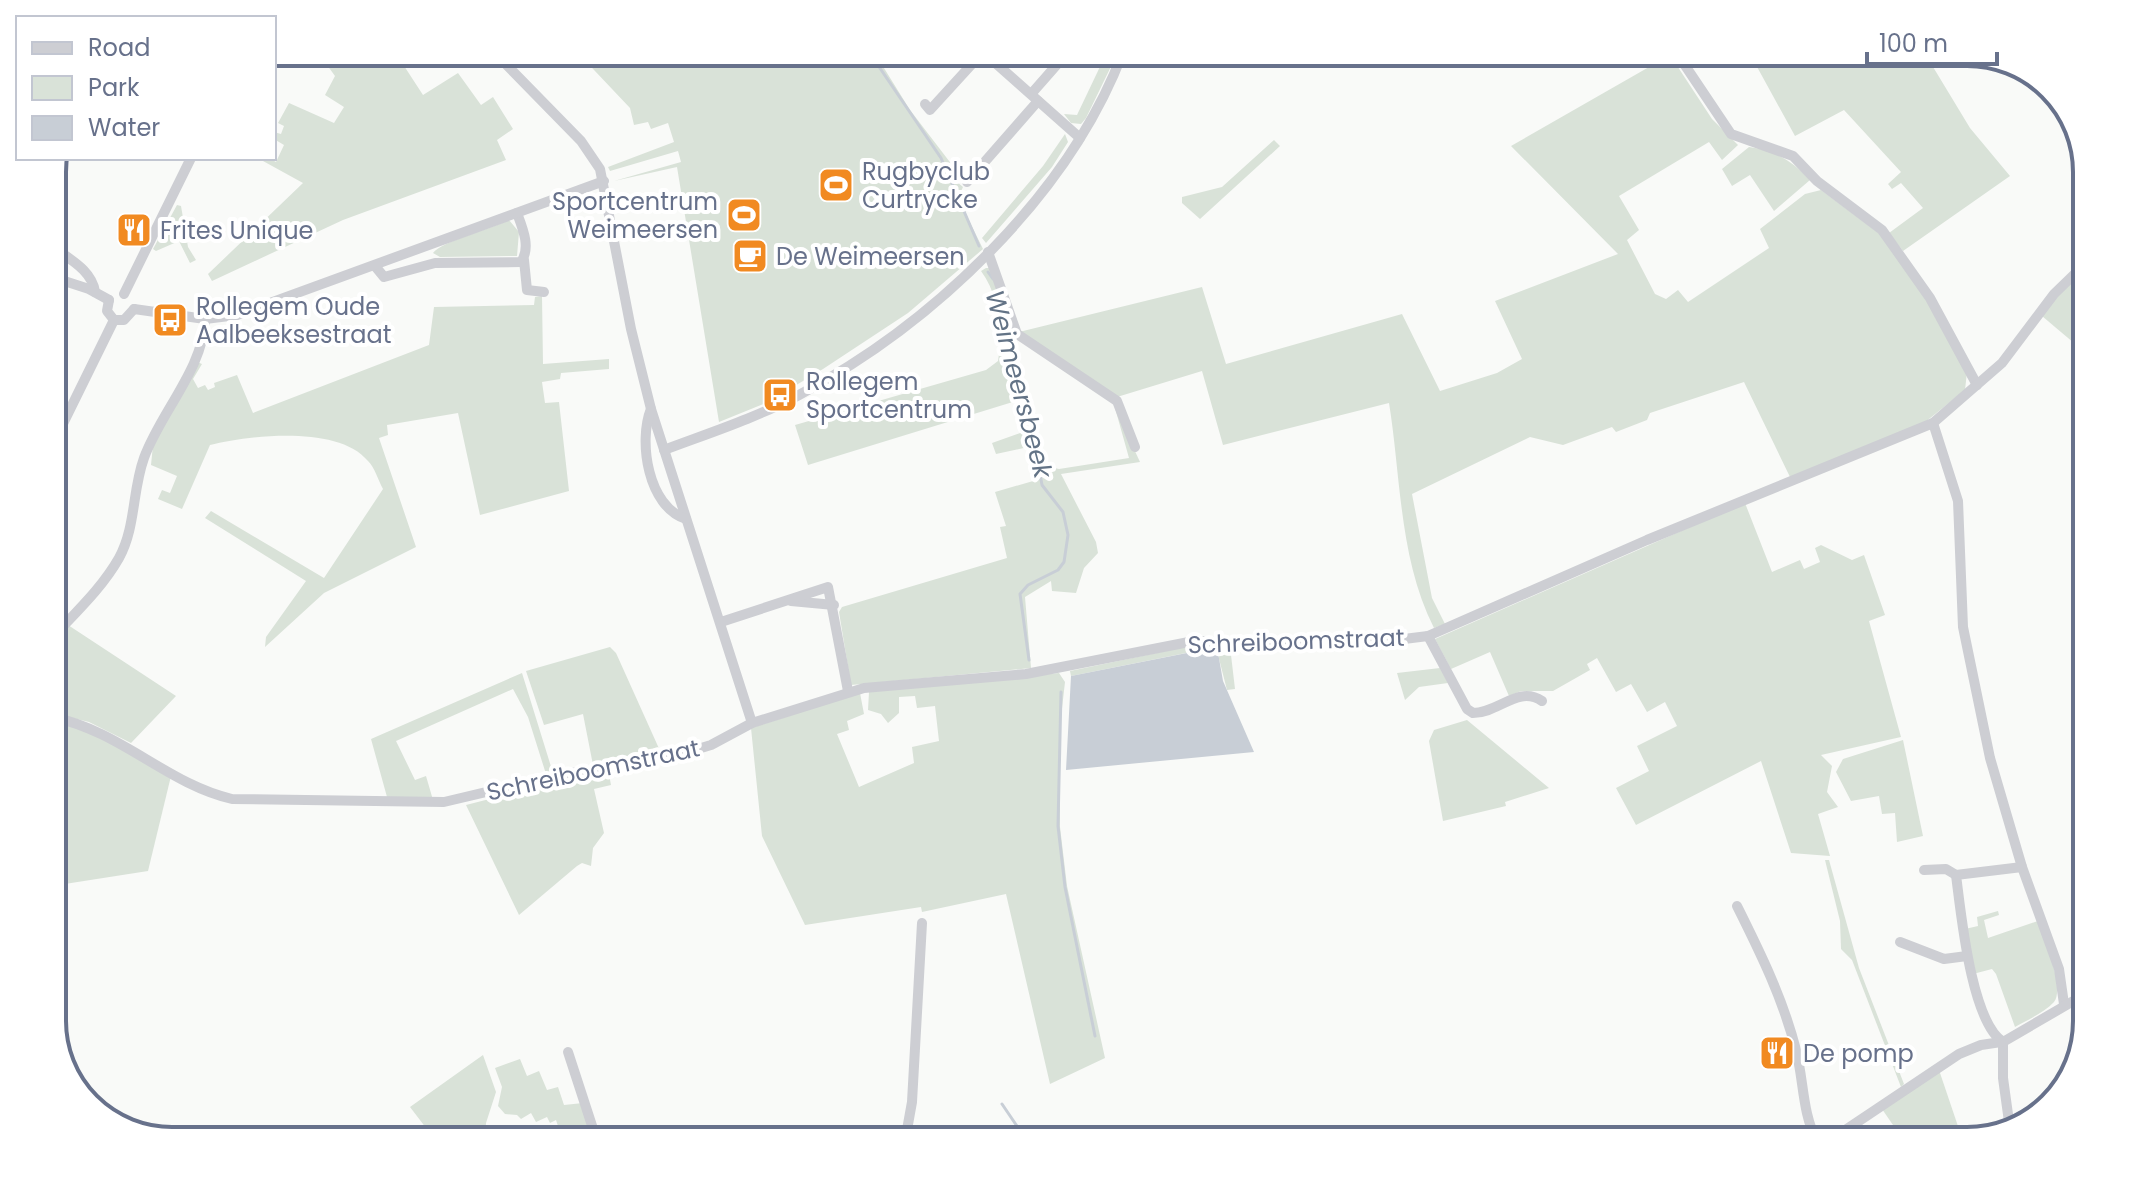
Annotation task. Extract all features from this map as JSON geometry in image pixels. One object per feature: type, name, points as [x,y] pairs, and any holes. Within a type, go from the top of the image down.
[{"type":"street","points":[[508,66],[581,141],[596,160],[604,181],[631,329],[651,409],[752,723]]},
{"type":"street","points":[[925,104],[930,110],[970,66]]},
{"type":"street","points":[[999,66],[1080,138]]},
{"type":"street","points":[[967,182],[1058,66]]},
{"type":"street","points":[[664,450],[745,420],[802,393],[891,336],[988,252],[1028,212],[1099,107],[1117,66]]},
{"type":"street","points":[[1685,66],[1731,134],[1793,156],[1817,181],[1882,230],[1930,298],[1977,385]]},
{"type":"street","points":[[109,300],[124,294],[190,160]]},
{"type":"street","points":[[134,309],[205,319],[237,315],[604,181]]},
{"type":"street","points":[[517,213],[525,234],[527,290],[544,292]]},
{"type":"street","points":[[416,251],[422,265]]},
{"type":"street","points":[[988,252],[1017,334],[1117,401],[1135,447]]},
{"type":"street","points":[[66,257],[85,271],[93,282],[95,292]]},
{"type":"street","points":[[375,266],[384,277],[422,265],[524,260]]},
{"type":"street","name":"Schreiboomstraat","points":[[66,721],[102,732],[206,793],[232,799],[460,800],[545,778],[688,752],[711,745],[752,723],[848,691],[1026,674],[1194,641],[1380,642],[1428,636],[1647,540],[1933,423],[2002,363],[2054,294],[2073,276]]},
{"type":"street","points":[[66,282],[109,300]]},
{"type":"street","points":[[124,294],[131,300],[134,309]]},
{"type":"street","points":[[109,300],[107,311],[114,320]]},
{"type":"street","points":[[114,320],[124,320],[134,309]]},
{"type":"street","points":[[66,622],[106,577],[126,544],[142,462],[204,336],[205,319]]},
{"type":"street","points":[[66,418],[114,320]]},
{"type":"street","points":[[651,409],[647,419],[648,453],[655,486],[666,506],[686,519]]},
{"type":"street","points":[[1933,423],[1958,501],[1963,627],[1971,672],[2000,796],[2059,969],[2064,1004]]},
{"type":"street","points":[[721,622],[828,587],[834,605],[848,691]]},
{"type":"street","points":[[785,601],[834,605]]},
{"type":"street","name":"Schreiboomstraat","points":[[1428,636],[1467,709],[1473,713],[1523,695],[1532,694],[1542,701]]},
{"type":"street","points":[[1924,870],[1946,869],[1956,875],[2022,867]]},
{"type":"street","points":[[1956,875],[1967,956],[1994,1036],[2003,1042]]},
{"type":"street","points":[[1737,906],[1778,987],[1797,1053],[1812,1127]]},
{"type":"street","points":[[907,1127],[913,1087],[922,923]]},
{"type":"street","points":[[1900,942],[1944,959],[1967,956]]},
{"type":"street","points":[[1850,1127],[1959,1054],[1991,1042],[2003,1042],[2073,1000]]},
{"type":"street","points":[[2003,1042],[2003,1078],[2009,1119]]},
{"type":"street","points":[[568,1052],[592,1127]]},
{"type":"green space","points":[[328,66],[404,66],[423,95],[458,73],[481,105],[493,97],[513,129],[497,140],[506,160],[343,220],[212,281],[208,274],[303,183],[263,161],[276,162],[284,145],[276,140],[276,133],[281,134],[284,126],[278,123],[289,103],[334,123],[344,107],[325,95],[335,76]]},
{"type":"green space","points":[[590,66],[883,66],[910,110],[959,174],[957,182],[963,187],[958,198],[983,249],[908,313],[823,369],[768,402],[719,422],[677,167],[614,181],[681,162],[678,151],[610,171],[608,167],[674,142],[668,123],[651,129],[648,122],[634,125],[630,108]]},
{"type":"green space","points":[[1100,66],[1111,66],[1081,124],[1071,123],[1064,114],[1077,115]]},
{"type":"green space","points":[[1651,66],[1677,66],[1712,119],[1738,145],[1722,160],[1709,142],[1619,196],[1639,230],[1627,240],[1655,294],[1666,299],[1678,290],[1688,302],[1769,248],[1760,229],[1805,194],[1821,190],[1884,237],[1925,295],[1967,372],[1965,390],[1924,423],[1790,477],[1744,382],[1650,413],[1647,420],[1616,432],[1612,427],[1563,445],[1530,437],[1412,494],[1432,598],[1445,624],[1434,628],[1414,574],[1408,546],[1389,403],[1223,445],[1202,371],[1117,397],[1019,332],[1202,287],[1226,364],[1402,314],[1440,391],[1497,373],[1522,359],[1495,301],[1618,254],[1511,146]]},
{"type":"green space","points":[[1757,66],[1932,66],[1970,128],[2010,176],[1903,251],[1889,233],[1923,208],[1901,183],[1892,189],[1888,184],[1901,172],[1844,110],[1795,136]]},
{"type":"green space","points":[[1065,134],[1068,142],[1052,167],[986,243],[982,238],[1043,166]]},
{"type":"green space","points":[[1274,140],[1280,146],[1200,219],[1182,203],[1182,197],[1222,187]]},
{"type":"green space","points":[[1749,147],[1782,158],[1810,180],[1774,211],[1750,175],[1732,186],[1722,169]]},
{"type":"green space","points":[[177,205],[181,206],[188,247],[196,260],[190,263],[179,241],[156,251],[153,249]]},
{"type":"green space","points":[[509,220],[519,232],[517,256],[440,257],[433,253],[446,244]]},
{"type":"green space","points":[[991,268],[1014,337],[1010,346],[1028,427],[1039,455],[1059,469],[1129,458],[1115,408],[1140,462],[1061,474],[1096,542],[1098,553],[1084,568],[1076,593],[1052,591],[1051,581],[1025,597],[1031,668],[851,685],[839,612],[842,607],[1007,558],[1000,527],[1006,526],[995,492],[1040,479],[1028,447],[996,454],[992,443],[1023,432],[1016,401],[808,465],[795,425],[986,370],[998,361],[998,314],[992,291],[981,271]]},
{"type":"green space","points":[[2073,278],[2073,342],[2042,316]]},
{"type":"green space","points":[[542,296],[543,364],[609,359],[609,369],[561,373],[560,379],[542,382],[545,403],[559,402],[569,491],[480,515],[458,413],[387,425],[388,435],[379,438],[416,547],[324,593],[265,647],[266,637],[306,581],[205,518],[211,511],[324,578],[383,489],[370,464],[354,450],[337,442],[316,437],[269,436],[210,445],[182,509],[158,499],[162,490],[170,493],[177,476],[151,465],[153,445],[197,362],[202,364],[193,379],[198,388],[205,385],[208,390],[215,387],[214,383],[237,375],[253,413],[429,345],[434,307],[534,305],[535,297]]},
{"type":"green space","points":[[1745,503],[1772,572],[1800,560],[1804,569],[1820,562],[1815,548],[1821,545],[1852,560],[1864,555],[1885,615],[1869,621],[1901,737],[1821,755],[1832,766],[1827,792],[1838,807],[1818,814],[1830,856],[1791,853],[1761,761],[1636,825],[1616,788],[1649,771],[1637,746],[1677,726],[1665,702],[1647,712],[1631,684],[1616,692],[1597,658],[1587,664],[1590,670],[1553,691],[1521,691],[1509,696],[1490,652],[1451,669],[1435,639]]},
{"type":"green space","points":[[68,625],[176,696],[131,743],[89,722],[66,716]]},
{"type":"green space","points":[[1221,644],[1223,655],[1231,655],[1235,689],[1227,690],[1216,647],[1071,676],[1070,671],[1195,645]]},
{"type":"green space","points":[[610,647],[616,653],[661,753],[593,765],[583,714],[544,725],[526,671]]},
{"type":"green space","points":[[1440,668],[1448,683],[1419,687],[1405,700],[1397,673]]},
{"type":"green space","points":[[522,673],[553,773],[546,774],[528,717],[513,689],[396,741],[415,780],[426,776],[433,800],[387,797],[371,739]]},
{"type":"green space","points":[[1059,673],[1065,682],[1060,726],[1060,827],[1067,886],[1105,1058],[1050,1084],[1006,894],[922,912],[921,907],[805,925],[762,836],[751,728],[860,693],[864,714],[847,721],[849,730],[837,734],[859,787],[914,763],[912,747],[939,741],[935,706],[917,708],[915,696],[899,697],[899,713],[888,723],[881,714],[868,710],[869,692]]},
{"type":"green space","points":[[1467,720],[1549,788],[1505,802],[1506,806],[1443,821],[1429,741],[1434,730]]},
{"type":"green space","points":[[66,724],[82,728],[171,776],[148,871],[66,884]]},
{"type":"green space","points":[[1903,740],[1923,836],[1897,842],[1895,813],[1882,814],[1879,796],[1851,801],[1836,772],[1843,759]]},
{"type":"green space","points":[[608,769],[611,785],[594,789],[604,833],[593,848],[591,866],[582,863],[577,866],[519,915],[466,805]]},
{"type":"green space","points":[[1825,860],[1829,860],[1859,968],[1904,1084],[1901,1087],[1852,960],[1841,949],[1840,921]]},
{"type":"green space","points":[[1998,911],[1999,915],[1984,920],[1988,938],[2038,921],[2049,950],[2057,986],[2054,1002],[2015,1027],[1996,974],[1992,969],[1973,974],[1965,929],[1978,926],[1977,917]]},
{"type":"green space","points":[[483,1055],[496,1092],[486,1127],[425,1127],[410,1107]]},
{"type":"green space","points":[[520,1059],[527,1076],[539,1071],[547,1090],[558,1087],[564,1105],[583,1103],[589,1127],[558,1127],[556,1120],[550,1123],[547,1117],[536,1122],[531,1113],[521,1119],[517,1115],[505,1114],[498,1106],[502,1087],[495,1068]]},
{"type":"green space","points":[[1939,1070],[1958,1127],[1894,1127],[1882,1109]]},
{"type":"water","points":[[1217,647],[1223,681],[1254,752],[1066,770],[1071,676]]},
{"type":"waterway","name":"Weimeersbeek","points":[[879,66],[941,158],[979,246]]},
{"type":"waterway","name":"Weimeersbeek","points":[[988,272],[993,279]]},
{"type":"waterway","name":"Weimeersbeek","points":[[999,298],[1026,436],[1038,463],[1042,485],[1063,512],[1068,535],[1064,562],[1058,570],[1028,585],[1020,594],[1029,660]]},
{"type":"waterway","name":"Weimeersbeek","points":[[1061,692],[1058,826],[1065,887],[1095,1036]]},
{"type":"waterway","name":"Weimeersbeek","points":[[1002,1104],[1018,1127]]},
{"type":"place","name":"Rugbyclub Curtrycke","points":[[836,185]]},
{"type":"place","name":"Sportcentrum Weimeersen","points":[[744,215]]},
{"type":"place","name":"Frites Unique","points":[[134,230]]},
{"type":"place","name":"De Weimeersen","points":[[750,256]]},
{"type":"place","name":"Rollegem Oude Aalbeeksestraat","points":[[170,320]]},
{"type":"place","name":"Rollegem Sportcentrum","points":[[780,395]]},
{"type":"place","name":"De pomp","points":[[1777,1053]]}]
